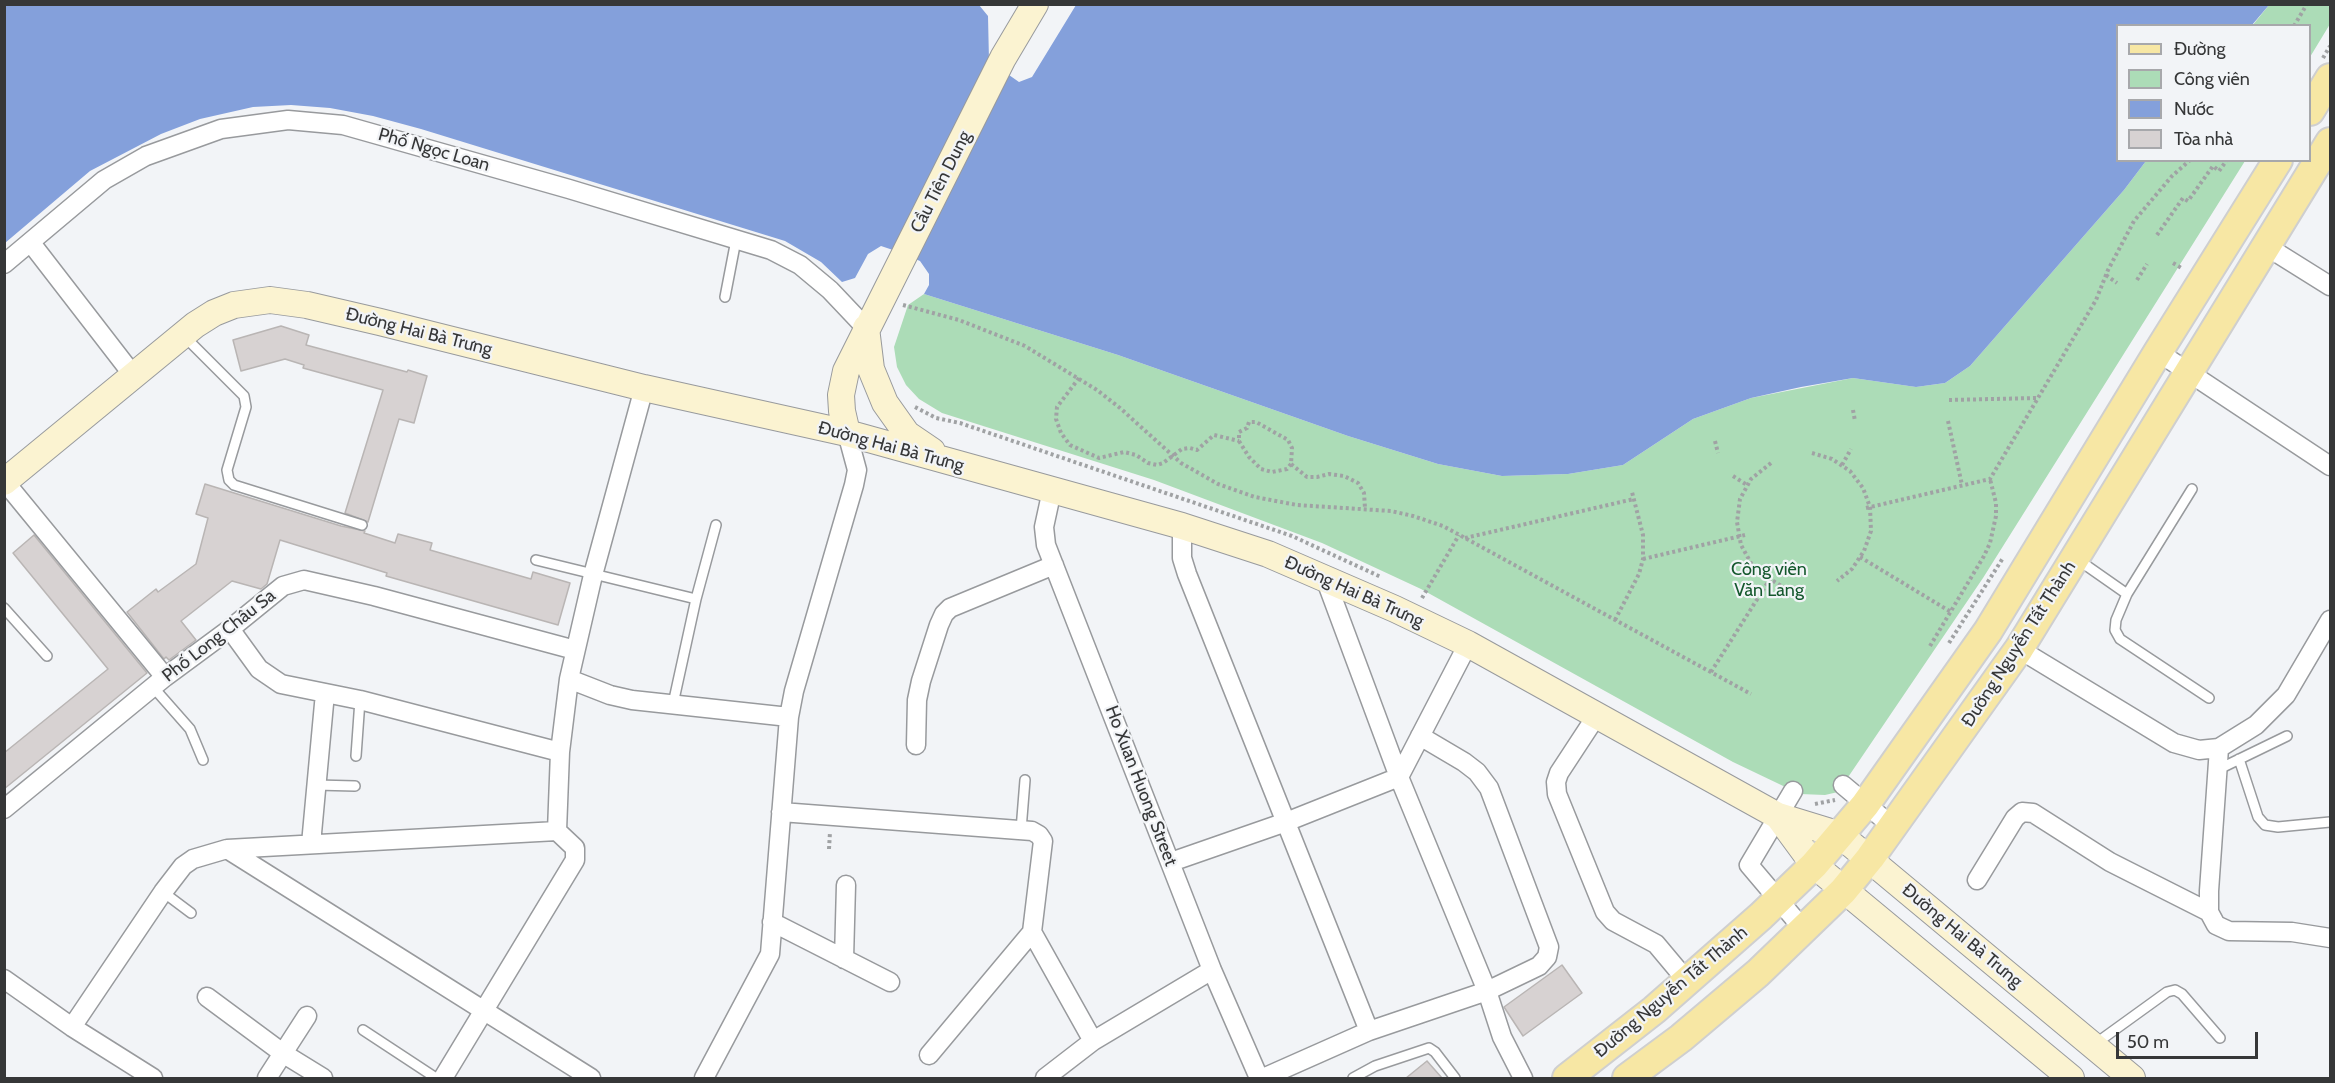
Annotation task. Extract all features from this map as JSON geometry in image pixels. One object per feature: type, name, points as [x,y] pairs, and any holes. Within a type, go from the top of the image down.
[{"type":"main road","points":[[2311,109],[2331,78]]},
{"type":"main road","name":"Đường Nguyễn Tất Thành","points":[[1627,1078],[1681,1038],[1750,980],[1843,891],[1870,858],[2019,649],[2330,145]]},
{"type":"main road","name":"Đường Nguyễn Tất Thành","points":[[1567,1078],[1654,1010],[1778,899],[1814,865],[1865,805],[1988,631],[2277,162]]},
{"type":"street","points":[[1013,4],[1018,32]]},
{"type":"street","name":"Cầu Tiên Dung","points":[[847,433],[841,394],[846,370],[866,328],[889,305],[1003,58],[1035,4]]},
{"type":"street","name":"Phố Ngọc Loan","points":[[4,264],[104,180],[146,156],[221,129],[288,120],[344,124],[771,250],[801,265],[830,290],[866,328]]},
{"type":"street","points":[[30,243],[133,375]]},
{"type":"street","points":[[2266,246],[2331,286]]},
{"type":"street","name":"Đường Hai Bà Trưng","points":[[4,482],[205,318],[224,308],[244,302],[270,300],[307,305],[644,388],[847,433],[1182,526],[1258,551],[1325,578],[1468,644],[1778,816],[1840,836],[1870,858],[2093,1046],[2123,1076]]},
{"type":"street","points":[[866,328],[867,351],[874,378],[885,404],[900,427],[918,443],[962,465]]},
{"type":"street","points":[[2158,352],[2331,466]]},
{"type":"street","points":[[442,1078],[575,860],[575,848],[558,831],[560,752],[569,679],[593,575],[644,388]]},
{"type":"street","points":[[704,1078],[770,954],[789,717],[794,691],[854,485],[857,470],[847,433]]},
{"type":"street","points":[[4,482],[159,682]]},
{"type":"street","name":"Ho Xuan Huong Street","points":[[1052,490],[1044,526],[1046,545],[1212,969],[1261,1078]]},
{"type":"street","points":[[1182,526],[1182,558],[1369,1031]]},
{"type":"street","points":[[916,745],[917,700],[921,681],[944,614],[950,608],[1054,565]]},
{"type":"street","points":[[1325,578],[1398,777],[1487,991],[1502,1038],[1523,1078]]},
{"type":"street","name":"Phố Long Châu Sa","points":[[4,809],[159,682],[283,586],[304,580],[374,596],[575,650]]},
{"type":"street","points":[[2019,649],[2174,743],[2199,750],[2219,748],[2256,725],[2286,695],[2331,620]]},
{"type":"street","points":[[230,629],[259,669],[281,684],[360,700],[560,752]]},
{"type":"street","points":[[1171,861],[1286,822],[1398,777],[1468,644]]},
{"type":"street","points":[[569,679],[610,695],[632,700],[789,717]]},
{"type":"street","points":[[311,844],[325,693]]},
{"type":"street","points":[[1597,715],[1559,773],[1556,782],[1557,794],[1605,912],[1613,921],[1656,944],[1687,981]]},
{"type":"street","points":[[1261,1078],[1369,1031],[1487,991],[1539,966],[1547,957],[1549,947],[1489,788],[1477,772],[1464,762],[1420,736]]},
{"type":"street","points":[[2219,748],[2209,891],[2210,912],[2216,925],[2229,931],[2292,932],[2331,938]]},
{"type":"street","points":[[1843,785],[1893,827]]},
{"type":"street","points":[[1793,791],[1749,865],[1804,930]]},
{"type":"street","points":[[781,812],[1021,830],[1032,831],[1040,835],[1043,841],[1032,932],[929,1055]]},
{"type":"street","points":[[1977,880],[2015,818],[2022,812],[2033,813],[2110,862],[2210,912]]},
{"type":"street","name":"Đường Hai Bà Trưng","points":[[1778,816],[1814,865],[1843,891],[2071,1078]]},
{"type":"street","points":[[72,1027],[162,892],[183,866],[193,859],[227,849],[558,831]]},
{"type":"street","points":[[227,849],[591,1078]]},
{"type":"street","points":[[844,959],[846,885]]},
{"type":"street","points":[[772,922],[890,982]]},
{"type":"street","points":[[1032,932],[1093,1041]]},
{"type":"street","points":[[1045,1078],[1093,1041],[1212,969]]},
{"type":"street","points":[[4,979],[72,1027],[153,1078]]},
{"type":"street","points":[[207,997],[284,1054],[323,1078]]},
{"type":"street","points":[[267,1078],[307,1016]]},
{"type":"lane","points":[[725,297],[736,240]]},
{"type":"lane","points":[[182,335],[244,396],[246,407],[227,470],[229,480],[234,485],[362,525]]},
{"type":"lane","points":[[2192,489],[2127,594],[2116,620],[2115,630],[2120,639],[2208,698]]},
{"type":"lane","points":[[673,704],[696,599],[716,525]]},
{"type":"lane","points":[[2075,557],[2127,594]]},
{"type":"lane","points":[[536,560],[696,599]]},
{"type":"lane","points":[[4,608],[47,656]]},
{"type":"lane","points":[[159,682],[189,729],[203,760]]},
{"type":"lane","points":[[356,756],[360,700]]},
{"type":"lane","points":[[2217,770],[2287,736]]},
{"type":"lane","points":[[2239,759],[2258,817],[2265,825],[2278,827],[2331,822]]},
{"type":"lane","points":[[1021,830],[1024,780]]},
{"type":"lane","points":[[316,785],[355,786]]},
{"type":"lane","points":[[162,892],[191,913]]},
{"type":"lane","points":[[2093,1046],[2167,992],[2175,990],[2182,994],[2220,1038]]},
{"type":"lane","points":[[363,1030],[436,1078]]},
{"type":"lane","points":[[1353,1078],[1375,1066],[1429,1048],[1435,1052],[1455,1078]]},
{"type":"path","points":[[2296,24],[2307,4]]},
{"type":"path","points":[[1930,646],[1990,543],[1996,516],[1996,503],[1990,478],[2096,300],[2106,275],[2129,235],[2134,221],[2172,176],[2188,162]]},
{"type":"path","points":[[2157,235],[2183,198],[2188,201],[2213,166],[2219,171],[2226,162]]},
{"type":"path","points":[[2173,263],[2186,271]]},
{"type":"path","points":[[2137,280],[2147,264]]},
{"type":"path","points":[[2106,275],[2117,283]]},
{"type":"path","points":[[889,305],[959,320],[1025,346],[1079,378],[1120,408],[1173,457],[1218,484],[1255,497],[1297,505],[1365,508],[1413,516],[1443,526],[1751,694]]},
{"type":"path","points":[[1079,378],[1057,407],[1056,419],[1061,433],[1070,445],[1099,458],[1124,452],[1157,465],[1173,457],[1182,449],[1197,450],[1214,435],[1239,441]]},
{"type":"path","points":[[1949,400],[2037,398]]},
{"type":"path","points":[[1853,410],[1855,421]]},
{"type":"path","points":[[1948,421],[1962,485]]},
{"type":"path","points":[[1250,422],[1256,422],[1288,440],[1292,448],[1291,464],[1287,470],[1272,472],[1261,469],[1249,457],[1239,441],[1239,432],[1247,428],[1250,422]]},
{"type":"path","points":[[1715,441],[1718,453]]},
{"type":"path","points":[[1842,465],[1851,449]]},
{"type":"path","points":[[1812,453],[1832,459],[1850,471],[1863,488],[1868,508],[1871,531],[1864,551],[1852,569],[1837,581]]},
{"type":"path","points":[[1771,463],[1751,479],[1740,499],[1737,522],[1739,537],[1752,564],[1783,587],[1800,589]]},
{"type":"path","points":[[1291,464],[1307,477],[1329,474],[1344,476],[1358,483],[1364,493],[1365,508]]},
{"type":"path","points":[[1733,476],[1747,485]]},
{"type":"path","points":[[1868,508],[1990,478]]},
{"type":"path","points":[[1615,620],[1639,574],[1643,559],[1643,535],[1632,492]]},
{"type":"path","points":[[1465,538],[1634,499]]},
{"type":"path","points":[[1422,598],[1459,534]]},
{"type":"path","points":[[1643,559],[1745,535]]},
{"type":"path","points":[[1860,557],[1951,612]]},
{"type":"path","points":[[1711,672],[1770,579]]},
{"type":"green space","points":[[2269,5],[2330,5],[2330,24],[2311,55],[2311,24],[2254,24]]},
{"type":"green space","name":"Công viên Văn Lang","points":[[2145,162],[2244,162],[1983,578],[1838,792],[1825,795],[1800,794],[1733,762],[1421,589],[1322,543],[1154,480],[942,413],[919,399],[906,385],[897,367],[894,347],[908,305],[924,294],[1118,355],[1348,436],[1438,464],[1502,476],[1568,474],[1623,465],[1693,419],[1751,398],[1853,378],[1916,387],[1945,383],[1970,366],[2124,190]]},
{"type":"water","points":[[5,5],[979,5],[988,16],[989,61],[1019,82],[1032,77],[1076,5],[2269,5],[2253,24],[2116,24],[2116,162],[2145,162],[2124,190],[1970,366],[1945,383],[1916,387],[1853,378],[1751,398],[1693,419],[1623,465],[1568,474],[1502,476],[1438,464],[1348,436],[1118,355],[924,294],[929,285],[929,274],[920,261],[881,246],[868,254],[855,278],[842,282],[821,262],[785,241],[421,129],[373,116],[330,108],[291,105],[253,107],[200,119],[161,134],[90,171],[5,243]]},
{"type":"building","points":[[281,326],[309,335],[306,345],[427,376],[414,423],[399,419],[368,522],[345,513],[383,390],[303,368],[304,365],[285,359],[241,371],[233,340]]},
{"type":"building","points":[[205,484],[341,526],[365,531],[364,533],[395,543],[398,534],[432,543],[430,550],[531,579],[533,572],[570,583],[558,625],[386,576],[387,573],[280,540],[267,584],[261,589],[232,581],[181,621],[196,640],[169,660],[166,657],[164,659],[127,612],[156,589],[158,592],[196,564],[208,518],[196,514]]},
{"type":"building","points":[[34,535],[147,673],[4,789],[4,753],[108,669],[13,553]]},
{"type":"building","points":[[1562,965],[1582,993],[1523,1036],[1504,1007]]},
{"type":"building","points":[[1427,1061],[1442,1078],[1406,1078]]}]
